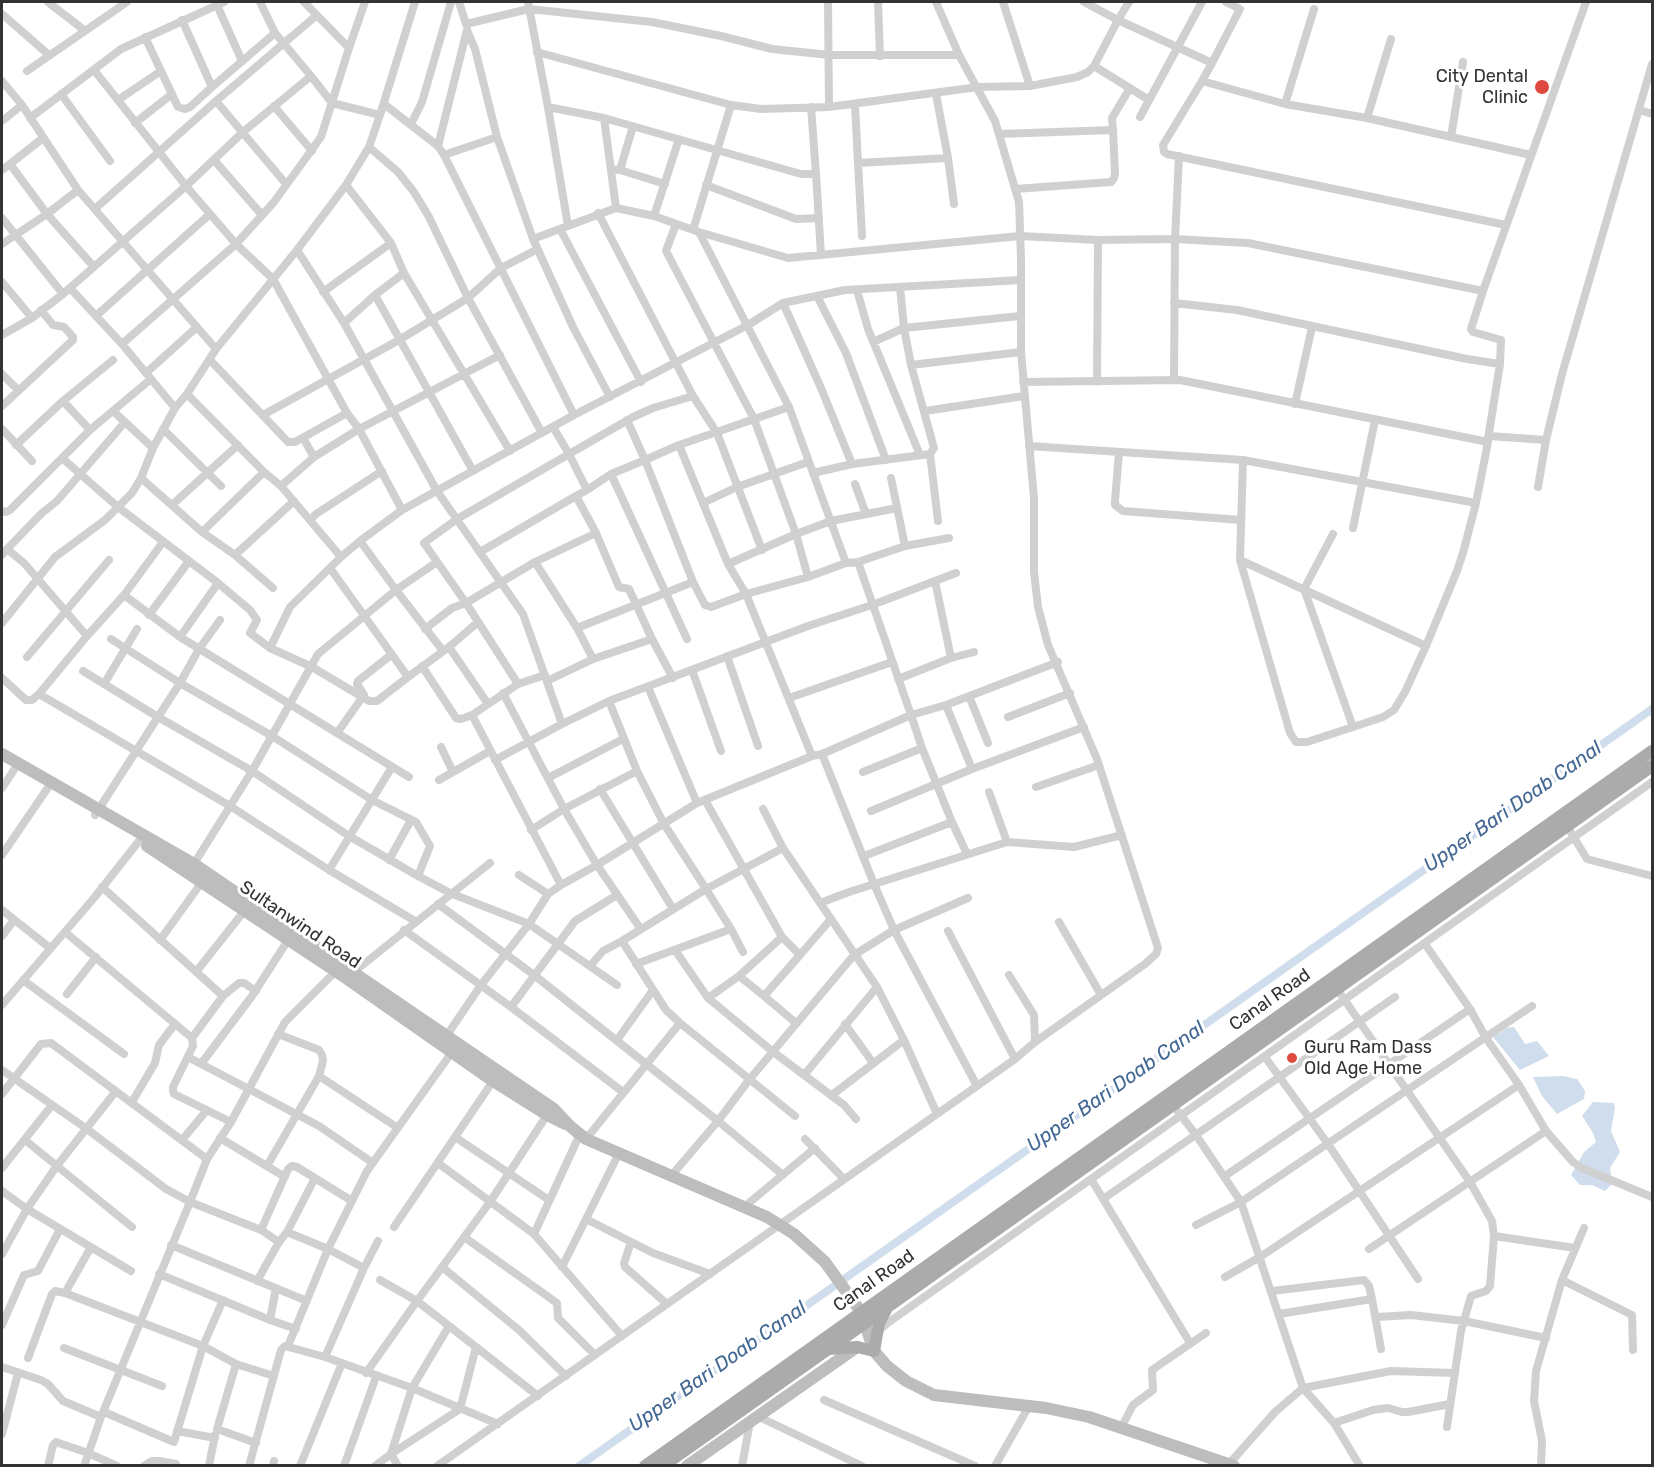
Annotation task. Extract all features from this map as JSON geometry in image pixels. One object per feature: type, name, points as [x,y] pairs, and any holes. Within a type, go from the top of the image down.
[{"type":"main road","name":"Canal Road","points":[[645,1466],[862,1318],[1653,751]]},
{"type":"main road","points":[[2,754],[191,868],[291,935]]},
{"type":"main road","name":"Sultanwind Road","points":[[2,763],[46,789],[97,812],[139,841],[191,868],[202,882],[245,910],[291,935],[345,971],[452,1052],[547,1115],[619,1153],[744,1207],[794,1234],[825,1262],[862,1318],[874,1351]]},
{"type":"main road","name":"Canal Road","points":[[663,1466],[826,1350],[862,1318],[890,1304],[1337,989],[1571,832],[1653,766]]},
{"type":"main road","points":[[345,971],[447,1035],[554,1109],[579,1133]]},
{"type":"main road","points":[[874,1351],[879,1323],[890,1304]]},
{"type":"main road","points":[[687,1466],[857,1347]]},
{"type":"main road","points":[[826,1350],[857,1347],[874,1351],[887,1366],[906,1381],[934,1395],[1029,1406],[1089,1417],[1231,1465]]},
{"type":"street","points":[[48,2],[84,30]]},
{"type":"street","points":[[27,71],[122,2]]},
{"type":"street","points":[[260,2],[275,33],[332,103],[380,116]]},
{"type":"street","points":[[304,2],[349,48]]},
{"type":"street","points":[[2,623],[55,557],[90,532],[132,494],[175,408],[187,394],[216,348],[297,250],[346,185],[369,147],[415,2]]},
{"type":"street","points":[[411,124],[422,102],[451,2]]},
{"type":"street","points":[[459,2],[475,50],[497,137],[536,250],[610,397]]},
{"type":"street","points":[[828,2],[829,107]]},
{"type":"street","points":[[878,2],[880,56]]},
{"type":"street","points":[[437,1466],[938,1114],[1156,954],[1158,948],[1099,765],[1058,662],[1048,645],[1038,607],[1034,572],[1034,498],[1021,352],[1019,202],[999,134],[978,87],[959,55],[936,2]]},
{"type":"street","points":[[1004,2],[1030,86]]},
{"type":"street","points":[[1084,2],[1212,63]]},
{"type":"street","points":[[537,52],[730,105],[761,109],[855,105],[978,87],[1030,86],[1077,77],[1094,66],[1129,2]]},
{"type":"street","points":[[1140,117],[1202,2]]},
{"type":"street","points":[[1226,2],[1242,5],[1202,81],[1163,145],[1164,152],[1506,225]]},
{"type":"street","points":[[1242,460],[1240,560],[1290,733],[1296,742],[1307,742],[1383,717],[1394,710],[1405,692],[1457,571],[1476,503],[1500,364],[1501,340],[1473,332],[1471,329],[1586,2]]},
{"type":"street","points":[[30,118],[121,49],[220,3],[242,61]]},
{"type":"street","points":[[122,344],[236,244],[312,151],[321,137],[361,4]]},
{"type":"street","points":[[466,27],[528,5],[652,22],[772,49],[830,55],[959,55]]},
{"type":"street","points":[[528,5],[548,108],[564,228],[641,382]]},
{"type":"street","points":[[1285,104],[1314,9]]},
{"type":"street","points":[[2,14],[50,55]]},
{"type":"street","points":[[96,208],[317,15]]},
{"type":"street","points":[[182,20],[212,87]]},
{"type":"street","points":[[438,146],[466,27]]},
{"type":"street","points":[[145,38],[178,107],[185,109],[275,33]]},
{"type":"street","points":[[1367,118],[1391,39]]},
{"type":"street","points":[[1451,137],[1463,62]]},
{"type":"street","points":[[1538,487],[1546,440],[1562,374],[1653,64]]},
{"type":"street","points":[[1094,66],[1149,99]]},
{"type":"street","points":[[94,70],[186,186],[236,244],[273,279],[347,413],[359,429],[402,510]]},
{"type":"street","points":[[118,100],[161,71]]},
{"type":"street","points":[[2,335],[32,318],[67,291],[186,186],[243,132],[311,76]]},
{"type":"street","points":[[2,81],[22,105],[78,190],[216,348]]},
{"type":"street","points":[[1202,81],[1285,104],[1367,118],[1532,155]]},
{"type":"street","points":[[1016,189],[1102,183],[1113,180],[1115,173],[1112,118],[1130,87]]},
{"type":"street","points":[[62,94],[110,161]]},
{"type":"street","points":[[135,123],[172,94]]},
{"type":"street","points":[[936,94],[954,204]]},
{"type":"street","points":[[216,101],[286,184]]},
{"type":"street","points":[[384,104],[438,146],[444,155],[574,415]]},
{"type":"street","points":[[2,121],[22,105]]},
{"type":"street","points":[[730,105],[706,185],[696,231],[789,407],[846,563]]},
{"type":"street","points":[[855,105],[861,236]]},
{"type":"street","points":[[273,106],[312,151]]},
{"type":"street","points":[[811,107],[820,255]]},
{"type":"street","points":[[548,108],[604,118],[801,174],[816,174]]},
{"type":"street","points":[[1640,110],[1653,114]]},
{"type":"street","points":[[604,118],[615,169],[616,208]]},
{"type":"street","points":[[615,169],[633,126]]},
{"type":"street","points":[[999,134],[1113,130]]},
{"type":"street","points":[[444,155],[497,137]]},
{"type":"street","points":[[2,170],[43,138]]},
{"type":"street","points":[[654,216],[679,140]]},
{"type":"street","points":[[369,147],[398,172],[414,192],[429,217],[468,298],[542,433]]},
{"type":"street","points":[[1174,380],[1175,239],[1179,156]]},
{"type":"street","points":[[858,163],[948,158]]},
{"type":"street","points":[[214,160],[262,215]]},
{"type":"street","points":[[10,164],[47,214],[94,267]]},
{"type":"street","points":[[615,169],[665,184]]},
{"type":"street","points":[[346,185],[391,243],[404,273],[510,451]]},
{"type":"street","points":[[706,185],[796,219],[819,218]]},
{"type":"street","points":[[2,244],[78,190]]},
{"type":"street","points":[[533,239],[616,208],[654,216],[788,258],[1020,237],[1098,240],[1175,239],[1263,245],[1483,291]]},
{"type":"street","points":[[598,213],[693,396],[717,433],[762,550]]},
{"type":"street","points":[[97,315],[210,214]]},
{"type":"street","points":[[2,218],[67,291],[97,315],[175,408]]},
{"type":"street","points":[[676,224],[666,252],[754,419],[796,534],[808,577]]},
{"type":"street","points":[[1096,382],[1098,240]]},
{"type":"street","points":[[323,292],[391,243]]},
{"type":"street","points":[[297,250],[344,323],[437,491],[523,614],[562,724]]},
{"type":"street","points":[[263,415],[399,340],[468,298],[501,268],[536,250]]},
{"type":"street","points":[[344,323],[404,273]]},
{"type":"street","points":[[270,648],[290,607],[340,557],[402,510],[574,415],[747,326],[783,303],[857,290],[1021,280]]},
{"type":"street","points":[[2,282],[32,318]]},
{"type":"street","points":[[900,287],[911,365],[934,444],[930,454],[938,521]]},
{"type":"street","points":[[857,290],[873,342],[920,455]]},
{"type":"street","points":[[375,295],[473,471]]},
{"type":"street","points":[[817,296],[846,353],[886,460]]},
{"type":"street","points":[[783,303],[852,464]]},
{"type":"street","points":[[1174,303],[1237,310],[1500,364]]},
{"type":"street","points":[[2,406],[73,340],[64,327],[53,326],[41,310]]},
{"type":"street","points":[[873,342],[904,328],[1020,316]]},
{"type":"street","points":[[3,514],[10,510],[90,430],[113,411],[197,327]]},
{"type":"street","points":[[1295,404],[1312,327]]},
{"type":"street","points":[[911,365],[1021,352]]},
{"type":"street","points":[[281,486],[314,457],[359,429],[500,355]]},
{"type":"street","points":[[16,445],[112,360]]},
{"type":"street","points":[[210,360],[288,442],[296,442],[347,413]]},
{"type":"street","points":[[2,374],[18,390]]},
{"type":"street","points":[[1023,382],[1174,380],[1375,420],[1488,439],[1546,440]]},
{"type":"street","points":[[187,394],[264,472],[281,486],[340,557]]},
{"type":"street","points":[[518,684],[424,543],[457,519],[627,420],[652,408],[693,396]]},
{"type":"street","points":[[925,411],[1024,396]]},
{"type":"street","points":[[63,401],[90,430]]},
{"type":"street","points":[[480,552],[611,474],[680,445],[789,407]]},
{"type":"street","points":[[113,411],[153,448]]},
{"type":"street","points":[[627,420],[693,582],[708,607],[905,546],[949,538]]},
{"type":"street","points":[[1353,528],[1375,420]]},
{"type":"street","points":[[87,636],[37,578],[4,552],[57,501],[125,422]]},
{"type":"street","points":[[553,427],[587,490]]},
{"type":"street","points":[[2,429],[32,461]]},
{"type":"street","points":[[163,429],[221,486]]},
{"type":"street","points":[[303,438],[314,457]]},
{"type":"street","points":[[172,505],[238,445]]},
{"type":"street","points":[[680,445],[728,564],[746,594],[812,756]]},
{"type":"street","points":[[1029,446],[1242,460],[1476,503]]},
{"type":"street","points":[[1119,452],[1115,505],[1123,511],[1241,520]]},
{"type":"street","points":[[813,473],[852,464],[930,454]]},
{"type":"street","points":[[62,458],[118,507],[218,583],[255,615],[257,620],[250,633],[270,648],[312,667],[373,702],[446,649],[478,622]]},
{"type":"street","points":[[703,503],[737,487],[808,462]]},
{"type":"street","points":[[310,520],[382,471]]},
{"type":"street","points":[[202,532],[264,472]]},
{"type":"street","points":[[611,474],[687,639]]},
{"type":"street","points":[[141,478],[202,532],[235,555],[273,588]]},
{"type":"street","points":[[891,478],[905,546]]},
{"type":"street","points":[[855,484],[866,514]]},
{"type":"street","points":[[576,496],[596,533],[619,587],[629,589],[673,678]]},
{"type":"street","points":[[235,555],[294,501]]},
{"type":"street","points":[[728,564],[831,521],[897,508]]},
{"type":"street","points":[[425,628],[452,608],[466,603],[535,562],[596,533]]},
{"type":"street","points":[[1333,534],[1304,589],[1353,727]]},
{"type":"street","points":[[360,541],[425,628],[446,649],[488,704]]},
{"type":"street","points":[[2,678],[26,700],[32,700],[124,595],[163,542]]},
{"type":"street","points":[[27,657],[109,560]]},
{"type":"street","points":[[1240,560],[1426,646]]},
{"type":"street","points":[[149,615],[189,561]]},
{"type":"street","points":[[191,868],[252,771],[318,654],[364,614],[437,562]]},
{"type":"street","points":[[535,562],[577,628],[593,658]]},
{"type":"street","points":[[858,562],[922,748],[967,854]]},
{"type":"street","points":[[330,568],[408,677]]},
{"type":"street","points":[[495,760],[609,701],[956,573]]},
{"type":"street","points":[[935,581],[951,658]]},
{"type":"street","points":[[577,628],[693,582]]},
{"type":"street","points":[[180,638],[218,583]]},
{"type":"street","points":[[124,595],[180,638],[409,777]]},
{"type":"street","points":[[97,812],[180,683],[199,649],[220,620]]},
{"type":"street","points":[[104,684],[137,629]]},
{"type":"street","points":[[111,639],[180,683],[272,736],[372,800],[418,823],[430,846],[418,876]]},
{"type":"street","points":[[422,666],[458,719],[472,716],[518,684],[546,678],[593,658],[652,639]]},
{"type":"street","points":[[898,679],[951,658],[974,652]]},
{"type":"street","points":[[337,733],[363,698],[364,692],[357,684],[358,681],[392,655]]},
{"type":"street","points":[[727,656],[758,746]]},
{"type":"street","points":[[789,698],[892,662]]},
{"type":"street","points":[[447,1035],[481,985],[529,924],[548,894],[561,885],[701,801],[822,754],[911,715],[946,705],[1058,662]]},
{"type":"street","points":[[692,670],[721,751]]},
{"type":"street","points":[[83,671],[252,771],[389,860],[450,893],[529,924],[617,985]]},
{"type":"street","points":[[648,687],[701,801],[782,936],[800,955]]},
{"type":"street","points":[[503,693],[564,809],[597,865],[640,928]]},
{"type":"street","points":[[1008,717],[1070,693]]},
{"type":"street","points":[[39,694],[230,806],[329,870],[415,921]]},
{"type":"street","points":[[969,696],[988,743]]},
{"type":"street","points":[[609,701],[637,771],[664,824],[731,929],[743,952]]},
{"type":"street","points":[[946,705],[972,769]]},
{"type":"street","points":[[472,716],[561,885]]},
{"type":"street","points":[[872,811],[972,769],[1084,727]]},
{"type":"street","points":[[548,778],[623,739]]},
{"type":"street","points":[[441,747],[453,772]]},
{"type":"street","points":[[863,772],[922,748]]},
{"type":"street","points":[[439,780],[490,751]]},
{"type":"street","points":[[822,754],[894,930],[977,1086]]},
{"type":"street","points":[[1036,787],[1099,765]]},
{"type":"street","points":[[329,870],[392,767]]},
{"type":"street","points":[[2,788],[14,770]]},
{"type":"street","points":[[531,830],[564,809],[637,771]]},
{"type":"street","points":[[877,1332],[1425,944],[1571,832],[1653,782]]},
{"type":"street","points":[[2,855],[46,789]]},
{"type":"street","points":[[600,789],[673,909]]},
{"type":"street","points":[[988,792],[1007,842]]},
{"type":"street","points":[[763,809],[783,848],[877,987],[938,1114]]},
{"type":"street","points":[[389,860],[411,820]]},
{"type":"street","points":[[864,856],[952,822]]},
{"type":"street","points":[[1571,832],[1587,859],[1653,876]]},
{"type":"street","points":[[820,903],[1007,842],[1074,846],[1122,835]]},
{"type":"street","points":[[2,1005],[139,841]]},
{"type":"street","points":[[590,966],[603,951],[640,928],[743,868],[783,848]]},
{"type":"street","points":[[84,1466],[102,1414],[207,1159],[231,1122],[285,1022],[345,971],[404,930],[490,863]]},
{"type":"street","points":[[519,875],[548,894]]},
{"type":"street","points":[[160,940],[202,882]]},
{"type":"street","points":[[102,887],[223,996]]},
{"type":"street","points":[[512,1007],[575,921],[617,895]]},
{"type":"street","points":[[671,1176],[718,1121],[772,1051],[854,955],[894,930],[968,898]]},
{"type":"street","points":[[438,904],[534,975],[783,1175]]},
{"type":"street","points":[[2,910],[50,948]]},
{"type":"street","points":[[196,972],[245,910]]},
{"type":"street","points":[[764,996],[831,919]]},
{"type":"street","points":[[2,936],[14,920]]},
{"type":"street","points":[[1059,922],[1101,995]]},
{"type":"street","points":[[636,963],[731,929]]},
{"type":"street","points":[[404,930],[512,1007],[623,1092]]},
{"type":"street","points":[[948,931],[1015,1059]]},
{"type":"street","points":[[65,932],[192,1038],[193,1046],[173,1091],[174,1094],[231,1122]]},
{"type":"street","points":[[201,1064],[255,991],[291,935]]},
{"type":"street","points":[[708,998],[739,975],[782,936]]},
{"type":"street","points":[[622,940],[666,1010],[795,1116]]},
{"type":"street","points":[[1425,944],[1470,1009],[1546,1131],[1573,1162],[1582,1168],[1653,1197]]},
{"type":"street","points":[[675,950],[708,998],[772,1051],[832,1095],[856,1119]]},
{"type":"street","points":[[67,994],[96,957]]},
{"type":"street","points":[[739,975],[796,1023]]},
{"type":"street","points":[[1009,975],[1034,1016],[1035,1042]]},
{"type":"street","points":[[23,980],[124,1054]]},
{"type":"street","points":[[192,1038],[223,996],[239,983],[244,983],[255,991]]},
{"type":"street","points":[[805,1074],[877,987]]},
{"type":"street","points":[[1337,989],[1470,1182],[1492,1221],[1494,1236],[1490,1286],[1486,1291],[1471,1296],[1464,1321],[1447,1427]]},
{"type":"street","points":[[616,1040],[653,990]]},
{"type":"street","points":[[1103,1199],[1395,997]]},
{"type":"street","points":[[1196,1225],[1241,1202],[1532,1006]]},
{"type":"street","points":[[1225,1176],[1470,1009]]},
{"type":"street","points":[[534,1234],[579,1133],[623,1092],[680,1023]]},
{"type":"street","points":[[132,1102],[155,1063],[159,1045],[175,1024]]},
{"type":"street","points":[[845,1024],[873,1063]]},
{"type":"street","points":[[267,1166],[319,1076],[323,1061],[319,1050],[278,1034]]},
{"type":"street","points":[[832,1095],[904,1040]]},
{"type":"street","points":[[2,1094],[41,1044],[51,1043],[207,1159]]},
{"type":"street","points":[[288,1346],[328,1249],[373,1163],[452,1052]]},
{"type":"street","points":[[188,1057],[319,1126],[373,1163]]},
{"type":"street","points":[[1265,1057],[1328,1144],[1418,1279]]},
{"type":"street","points":[[2,1070],[87,1129],[166,1189],[190,1202],[261,1230],[279,1242]]},
{"type":"street","points":[[319,1076],[398,1128]]},
{"type":"street","points":[[394,1227],[493,1081]]},
{"type":"street","points":[[1225,1277],[1260,1257],[1519,1085]]},
{"type":"street","points":[[2,1254],[27,1209],[56,1167],[116,1091]]},
{"type":"street","points":[[1173,1105],[1225,1176],[1241,1202],[1303,1388],[1334,1423],[1360,1466]]},
{"type":"street","points":[[2,1168],[52,1106]]},
{"type":"street","points":[[182,1140],[207,1110]]},
{"type":"street","points":[[366,1373],[490,1202],[547,1115]]},
{"type":"street","points":[[1369,1249],[1546,1131]]},
{"type":"street","points":[[455,1137],[549,1200]]},
{"type":"street","points":[[220,1138],[285,1177]]},
{"type":"street","points":[[805,1139],[844,1179]]},
{"type":"street","points":[[25,1140],[132,1227]]},
{"type":"street","points":[[744,1207],[815,1148]]},
{"type":"street","points":[[562,1267],[619,1153]]},
{"type":"street","points":[[438,1163],[534,1234],[622,1336]]},
{"type":"street","points":[[261,1230],[288,1169],[294,1167],[352,1201]]},
{"type":"street","points":[[257,1281],[287,1232],[315,1178]]},
{"type":"street","points":[[1091,1179],[1190,1343]]},
{"type":"street","points":[[2,1191],[27,1209],[131,1271]]},
{"type":"street","points":[[586,1219],[652,1253],[710,1274]]},
{"type":"street","points":[[2,1325],[24,1275],[38,1272],[60,1228]]},
{"type":"street","points":[[1541,1466],[1542,1441],[1533,1390],[1536,1371],[1562,1280],[1584,1228]]},
{"type":"street","points":[[2,1231],[11,1237]]},
{"type":"street","points":[[287,1232],[328,1249],[364,1268]]},
{"type":"street","points":[[1494,1236],[1575,1248]]},
{"type":"street","points":[[464,1237],[557,1303],[558,1318],[595,1355]]},
{"type":"street","points":[[325,1357],[378,1241]]},
{"type":"street","points":[[631,1242],[624,1267],[667,1304]]},
{"type":"street","points":[[171,1245],[307,1301]]},
{"type":"street","points":[[65,1293],[91,1247]]},
{"type":"street","points":[[442,1267],[519,1330],[566,1376]]},
{"type":"street","points":[[159,1274],[296,1329]]},
{"type":"street","points":[[1272,1291],[1361,1279],[1367,1282],[1377,1317],[1381,1349]]},
{"type":"street","points":[[380,1280],[417,1301],[538,1395]]},
{"type":"street","points":[[1562,1280],[1632,1315],[1633,1350]]},
{"type":"street","points":[[270,1320],[276,1288]]},
{"type":"street","points":[[27,1358],[55,1291],[203,1346],[236,1364],[274,1377]]},
{"type":"street","points":[[1279,1314],[1372,1299]]},
{"type":"street","points":[[2,1367],[41,1380],[48,1384],[63,1401],[174,1442],[203,1346],[223,1300]]},
{"type":"street","points":[[1377,1317],[1411,1316],[1464,1321],[1546,1338]]},
{"type":"street","points":[[398,1466],[391,1455],[412,1388],[449,1326]]},
{"type":"street","points":[[1121,1428],[1133,1405],[1153,1390],[1152,1370],[1206,1333]]},
{"type":"street","points":[[249,1466],[282,1347],[288,1346],[342,1363],[412,1388],[498,1424]]},
{"type":"street","points":[[375,1466],[460,1409],[476,1347]]},
{"type":"street","points":[[64,1348],[162,1386]]},
{"type":"street","points":[[300,1466],[342,1363]]},
{"type":"street","points":[[209,1466],[236,1364]]},
{"type":"street","points":[[1231,1465],[1275,1412],[1303,1388],[1391,1371],[1455,1372]]},
{"type":"street","points":[[2,1434],[18,1373]]},
{"type":"street","points":[[344,1466],[376,1377]]},
{"type":"street","points":[[824,1400],[975,1466]]},
{"type":"street","points":[[1334,1423],[1380,1409],[1388,1408],[1402,1412],[1450,1404]]},
{"type":"street","points":[[995,1466],[1029,1406]]},
{"type":"street","points":[[745,1465],[754,1419],[862,1466]]},
{"type":"street","points":[[177,1431],[216,1434],[255,1443]]},
{"type":"street","points":[[48,1466],[53,1445],[56,1442],[117,1466]]},
{"type":"street","points":[[144,1466],[152,1461],[178,1465]]},
{"type":"water","points":[[1514,1027],[1525,1044],[1537,1041],[1549,1056],[1520,1070],[1493,1037],[1507,1028]]},
{"type":"water","points":[[1563,1076],[1577,1079],[1585,1091],[1584,1099],[1557,1114],[1542,1096],[1533,1077]]},
{"type":"water","points":[[1593,1102],[1614,1103],[1615,1108],[1611,1131],[1620,1152],[1610,1168],[1612,1184],[1605,1191],[1592,1185],[1580,1185],[1571,1175],[1584,1152],[1596,1142],[1582,1116]]},
{"type":"waterway","name":"Upper Bari Doab Canal","points":[[579,1466],[1652,709]]},
{"type":"place","name":"City Dental Clinic","points":[[1542,87]]},
{"type":"place","name":"Guru Ram Dass Old Age Home","points":[[1292,1058]]}]
